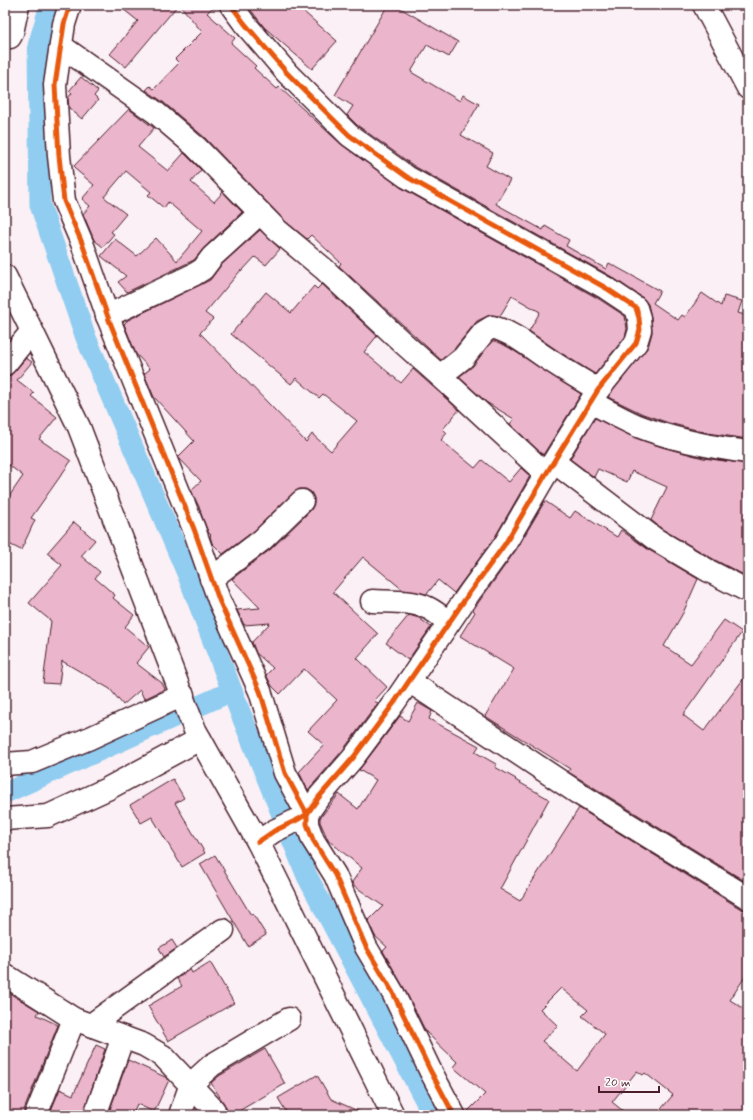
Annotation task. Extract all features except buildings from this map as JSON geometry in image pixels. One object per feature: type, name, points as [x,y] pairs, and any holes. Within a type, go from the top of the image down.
[{"type":"street","points":[[5,36],[10,37],[12,33],[18,5]]},
{"type":"street","points":[[70,5],[64,24],[55,85],[59,156],[64,201],[82,242],[107,316],[194,529],[219,600],[260,691],[285,773],[313,840],[334,875],[366,948],[393,993],[430,1070],[454,1115]]},
{"type":"street","points":[[230,5],[287,73],[349,135],[407,177],[606,288],[636,308],[640,330],[636,343],[595,396],[505,544],[353,758],[303,816],[266,837]]},
{"type":"street","points":[[704,5],[748,88]]},
{"type":"street","points":[[61,46],[155,112],[196,147],[277,230],[324,270],[440,376],[550,468],[655,539],[709,571],[748,591]]},
{"type":"street","points":[[107,316],[203,269],[212,257],[260,213]]},
{"type":"street","points":[[5,276],[79,427],[198,735],[266,837],[393,1115]]},
{"type":"street","points":[[440,376],[463,358],[484,332],[492,327],[500,329],[527,345],[636,425],[668,436],[709,447],[748,452]]},
{"type":"street","points":[[5,364],[32,331]]},
{"type":"street","points":[[211,579],[262,540],[302,501]]},
{"type":"street","points":[[372,601],[417,605],[428,608],[449,622]]},
{"type":"street","points":[[409,681],[578,793],[748,898]]},
{"type":"street","points":[[5,764],[32,762],[183,698]]},
{"type":"street","points":[[5,820],[48,816],[107,789],[198,735]]},
{"type":"street","points":[[36,1115],[83,1022],[223,930]]},
{"type":"street","points":[[5,975],[83,1022],[144,1044],[163,1056],[214,1110]]},
{"type":"street","points":[[180,1115],[191,1084],[212,1065],[289,1019]]},
{"type":"street","points":[[95,1115],[123,1036]]},
{"type":"waterway","points":[[50,5],[38,46],[40,205],[86,338],[187,573],[240,712],[307,876],[433,1115]]},
{"type":"waterway","points":[[5,793],[232,691]]},
{"type":"cycle path","points":[[70,5],[64,24],[55,85],[59,156],[64,201],[82,243],[109,320],[194,529],[219,600],[260,691],[285,773],[307,814],[307,824],[313,840],[335,875],[366,947],[393,993],[430,1070],[454,1115]]},
{"type":"cycle path","points":[[231,5],[245,24],[287,73],[349,135],[407,177],[606,288],[636,308],[640,330],[636,343],[598,390],[505,544],[470,592],[394,703],[353,758],[319,797],[307,814],[274,831],[258,842]]}]
